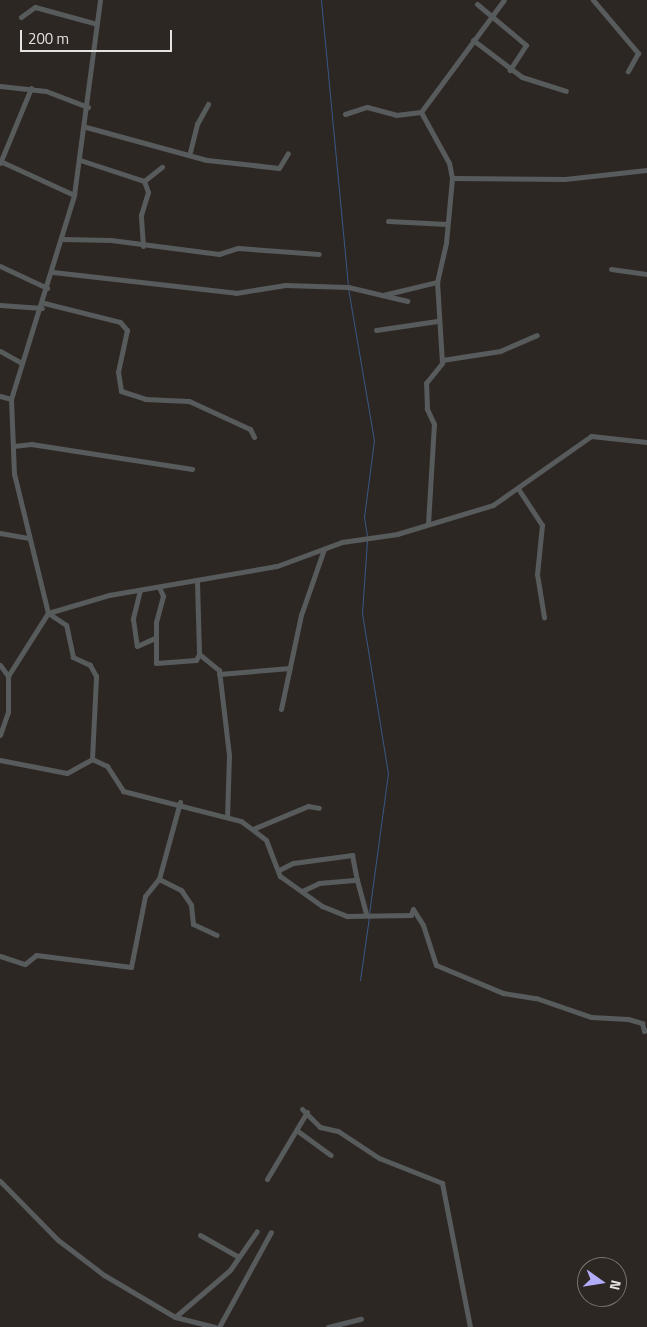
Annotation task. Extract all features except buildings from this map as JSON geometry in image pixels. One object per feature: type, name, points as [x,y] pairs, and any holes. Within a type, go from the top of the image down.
[{"type":"street","points":[[92,759],[96,676],[90,665],[72,657],[66,625],[48,613],[28,538],[13,446],[11,399],[22,362],[43,306],[74,195],[86,127],[100,0]]},
{"type":"street","points":[[345,114],[367,107],[396,115],[421,112],[504,0]]},
{"type":"street","points":[[593,0],[638,53],[628,71]]},
{"type":"street","points":[[477,4],[526,46],[510,70]]},
{"type":"street","points":[[21,17],[35,7],[97,24]]},
{"type":"street","points":[[473,40],[510,70],[566,91]]},
{"type":"street","points":[[0,86],[31,88],[88,106]]},
{"type":"street","points":[[31,88],[0,162],[74,195]]},
{"type":"street","points":[[190,152],[197,124],[208,104]]},
{"type":"street","points":[[421,112],[449,163],[452,178],[447,224],[437,282],[437,321],[442,360],[426,383],[427,408],[432,414],[434,432],[428,524]]},
{"type":"street","points":[[86,127],[190,152],[207,160],[279,168],[288,153]]},
{"type":"street","points":[[80,160],[144,181]]},
{"type":"street","points":[[144,181],[162,167]]},
{"type":"street","points":[[452,178],[565,178],[647,170]]},
{"type":"street","points":[[143,246],[141,215],[148,192],[144,181]]},
{"type":"street","points":[[388,221],[447,224]]},
{"type":"street","points":[[62,239],[219,254],[238,248],[319,254]]},
{"type":"street","points":[[0,266],[48,288]]},
{"type":"street","points":[[611,269],[647,274]]},
{"type":"street","points":[[53,272],[236,293],[285,285],[348,287],[407,301]]},
{"type":"street","points":[[382,296],[437,282]]},
{"type":"street","points":[[0,305],[43,306],[120,322],[127,330],[118,372],[121,391],[196,404],[250,429],[254,437]]},
{"type":"street","points":[[376,330],[437,321]]},
{"type":"street","points":[[442,360],[500,351],[537,335]]},
{"type":"street","points":[[0,351],[22,362]]},
{"type":"street","points":[[0,396],[11,399]]},
{"type":"street","points":[[0,734],[8,712],[8,676],[48,613],[159,586],[277,566],[324,549],[428,524],[493,505],[518,490],[591,436],[647,442]]},
{"type":"street","points":[[13,446],[31,444],[192,469]]},
{"type":"street","points":[[518,490],[542,525],[537,574],[544,617]]},
{"type":"street","points":[[0,533],[28,538]]},
{"type":"street","points":[[281,709],[301,615],[324,549]]},
{"type":"street","points":[[159,586],[163,596],[155,638],[156,663],[196,660],[199,654],[197,581]]},
{"type":"street","points":[[140,590],[133,619],[137,646],[155,638]]},
{"type":"street","points":[[199,654],[219,674],[229,755],[227,817]]},
{"type":"street","points":[[0,665],[8,676]]},
{"type":"street","points":[[219,674],[290,668]]},
{"type":"street","points":[[0,760],[67,772],[92,759]]},
{"type":"street","points":[[92,759],[107,766],[123,791],[149,801],[180,802],[211,816],[227,817],[253,829],[266,840],[279,870],[307,898],[342,914],[411,915],[413,908],[424,925],[436,965],[503,993],[536,998],[591,1017],[628,1019],[642,1023],[647,1031]]},
{"type":"street","points":[[0,956],[25,964],[36,955],[130,967],[145,896],[159,879],[180,802]]},
{"type":"street","points":[[253,829],[308,806],[319,808]]},
{"type":"street","points":[[279,870],[293,863],[352,855],[366,913]]},
{"type":"street","points":[[159,879],[180,890],[191,904],[193,924],[217,935]]},
{"type":"street","points":[[302,891],[319,883],[357,880]]},
{"type":"street","points":[[302,1109],[320,1126],[338,1131],[378,1158],[442,1183],[470,1327]]},
{"type":"street","points":[[267,1178],[273,1162],[299,1132],[307,1112]]},
{"type":"street","points":[[299,1132],[331,1155]]},
{"type":"street","points":[[0,1181],[58,1240],[104,1276],[175,1317],[215,1327]]},
{"type":"street","points":[[175,1317],[223,1277],[257,1231]]},
{"type":"street","points":[[219,1327],[270,1232]]},
{"type":"street","points":[[200,1235],[237,1256]]},
{"type":"street","points":[[328,1327],[361,1319]]},
{"type":"waterway","points":[[321,0],[348,284]]},
{"type":"waterway","points":[[348,288],[374,440],[364,517],[367,536]]},
{"type":"waterway","points":[[367,540],[362,613],[388,773],[369,913]]},
{"type":"waterway","points":[[360,980],[369,917]]}]
